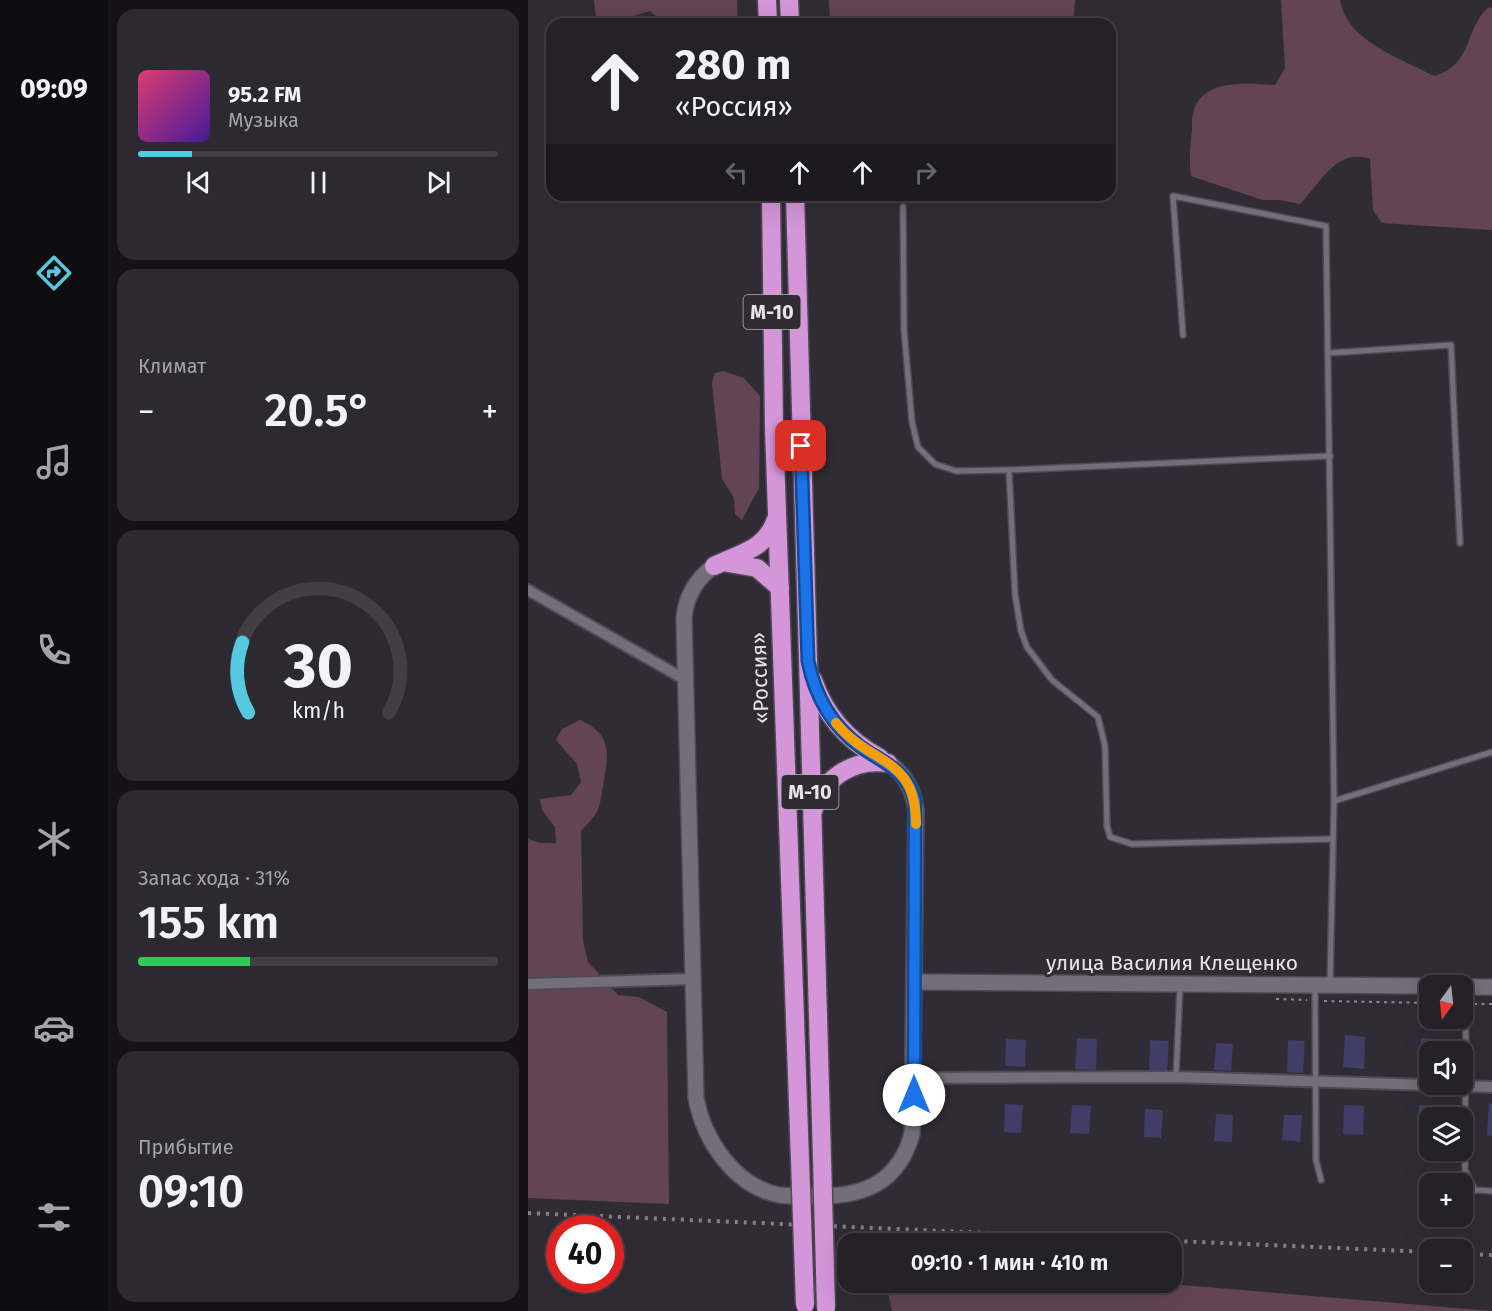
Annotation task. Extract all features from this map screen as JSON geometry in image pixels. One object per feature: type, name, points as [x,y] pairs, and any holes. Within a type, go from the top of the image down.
[{"type":"highway","points":[[767,0],[768,18]]},
{"type":"highway","points":[[789,0],[790,18]]},
{"type":"highway","name":"«Россия»","points":[[771,201],[777,516],[805,1308]]},
{"type":"highway","name":"М-10","points":[[795,201],[826,1310]]},
{"type":"highway","points":[[714,566],[747,554],[759,546],[772,530],[777,516]]},
{"type":"highway","points":[[714,566],[732,563],[751,566],[767,575],[780,588]]},
{"type":"highway","points":[[808,661],[817,691],[832,718],[854,741],[886,761]]},
{"type":"highway","points":[[811,825],[817,799],[834,777],[864,763],[886,761]]},
{"type":"street","points":[[714,566],[694,585],[686,605],[684,618],[695,1089],[706,1133],[721,1156],[740,1174],[763,1189],[780,1195],[847,1196],[880,1182],[896,1167],[910,1141],[914,1120],[916,810],[909,784],[886,761]]},
{"type":"street","points":[[528,590],[686,680]]},
{"type":"street","points":[[528,984],[693,979]]},
{"type":"street","name":"улица Василия Клещенко","points":[[915,982],[1419,986]]},
{"type":"street","points":[[1473,987],[1492,987]]},
{"type":"street","points":[[914,1078],[1176,1077],[1419,1085]]},
{"type":"street","points":[[1473,1086],[1492,1087]]},
{"type":"lane","points":[[1183,335],[1173,196],[1326,226],[1334,801],[1317,1083],[1316,1160],[1321,1179]]},
{"type":"lane","points":[[903,207],[904,330],[912,422],[918,447],[935,464],[950,469],[1009,470],[1330,456]]},
{"type":"lane","points":[[1329,353],[1451,345],[1460,543]]},
{"type":"lane","points":[[1009,470],[1015,594],[1020,632],[1027,647],[1052,680],[1098,717],[1105,746],[1107,826],[1110,837],[1132,844],[1333,839]]},
{"type":"lane","points":[[1334,801],[1492,752]]},
{"type":"lane","points":[[1176,1077],[1180,984]]},
{"type":"lane","points":[[1464,1095],[1465,1170],[1475,1190],[1492,1191]]},
{"type":"path","points":[[1473,1004],[1492,1004]]},
{"type":"shaded area","points":[[594,0],[737,0],[738,18],[658,18],[650,11],[627,18],[596,18]]},
{"type":"shaded area","points":[[829,0],[1075,0],[1074,18],[830,18]]},
{"type":"shaded area","points":[[1281,0],[1340,0],[1345,15],[1364,38],[1434,76],[1447,71],[1456,64],[1475,25],[1489,7],[1492,8],[1492,230],[1382,223],[1373,210],[1370,159],[1348,158],[1338,163],[1300,204],[1280,200],[1263,200],[1191,176],[1193,115],[1201,98],[1209,91],[1230,85],[1275,85],[1285,68]]},
{"type":"shaded area","points":[[723,371],[744,378],[760,396],[759,488],[742,520],[735,514],[734,498],[722,479],[712,383],[715,373]]},
{"type":"shaded area","points":[[580,720],[599,732],[604,740],[607,756],[599,807],[581,831],[583,941],[588,962],[618,995],[639,997],[667,1012],[669,1204],[528,1198],[528,839],[541,843],[556,843],[555,827],[542,810],[540,799],[571,795],[581,782],[577,764],[556,740],[562,729]]},
{"type":"shaded area","points":[[1182,1285],[1492,1311],[892,1311],[888,1293],[1182,1293]]},
{"type":"building","points":[[1345,1035],[1365,1037],[1364,1069],[1343,1067]]},
{"type":"building","points":[[1077,1038],[1097,1039],[1096,1070],[1075,1069]]},
{"type":"building","points":[[1421,1038],[1439,1039],[1439,1041],[1421,1041]]},
{"type":"building","points":[[1006,1039],[1026,1040],[1025,1067],[1005,1066]]},
{"type":"building","points":[[1150,1040],[1169,1041],[1167,1073],[1149,1072]]},
{"type":"building","points":[[1288,1040],[1305,1041],[1303,1073],[1287,1072]]},
{"type":"building","points":[[1216,1043],[1233,1044],[1231,1071],[1214,1070]]},
{"type":"building","points":[[1489,1103],[1492,1104],[1492,1136],[1487,1135]]},
{"type":"building","points":[[1005,1104],[1023,1105],[1021,1133],[1004,1132]]},
{"type":"building","points":[[1072,1105],[1091,1106],[1089,1134],[1070,1133]]},
{"type":"building","points":[[1344,1105],[1364,1106],[1363,1135],[1343,1134]]},
{"type":"building","points":[[1419,1105],[1436,1106],[1419,1107],[1419,1133],[1417,1133]]},
{"type":"building","points":[[1145,1109],[1163,1110],[1161,1138],[1144,1137]]},
{"type":"building","points":[[1216,1114],[1233,1115],[1232,1142],[1214,1141]]},
{"type":"building","points":[[1284,1115],[1302,1115],[1300,1142],[1282,1140]]},
{"type":"railway","points":[[528,1213],[1419,1252]]},
{"type":"railway","points":[[1473,1254],[1492,1255]]},
{"type":"slow traffic","points":[[836,723],[854,741],[891,764],[904,776],[913,792],[916,824]]},
{"type":"route","points":[[801,446],[808,661],[813,681],[821,701],[839,727],[862,748],[898,770],[909,784],[915,801],[914,1095]]}]
